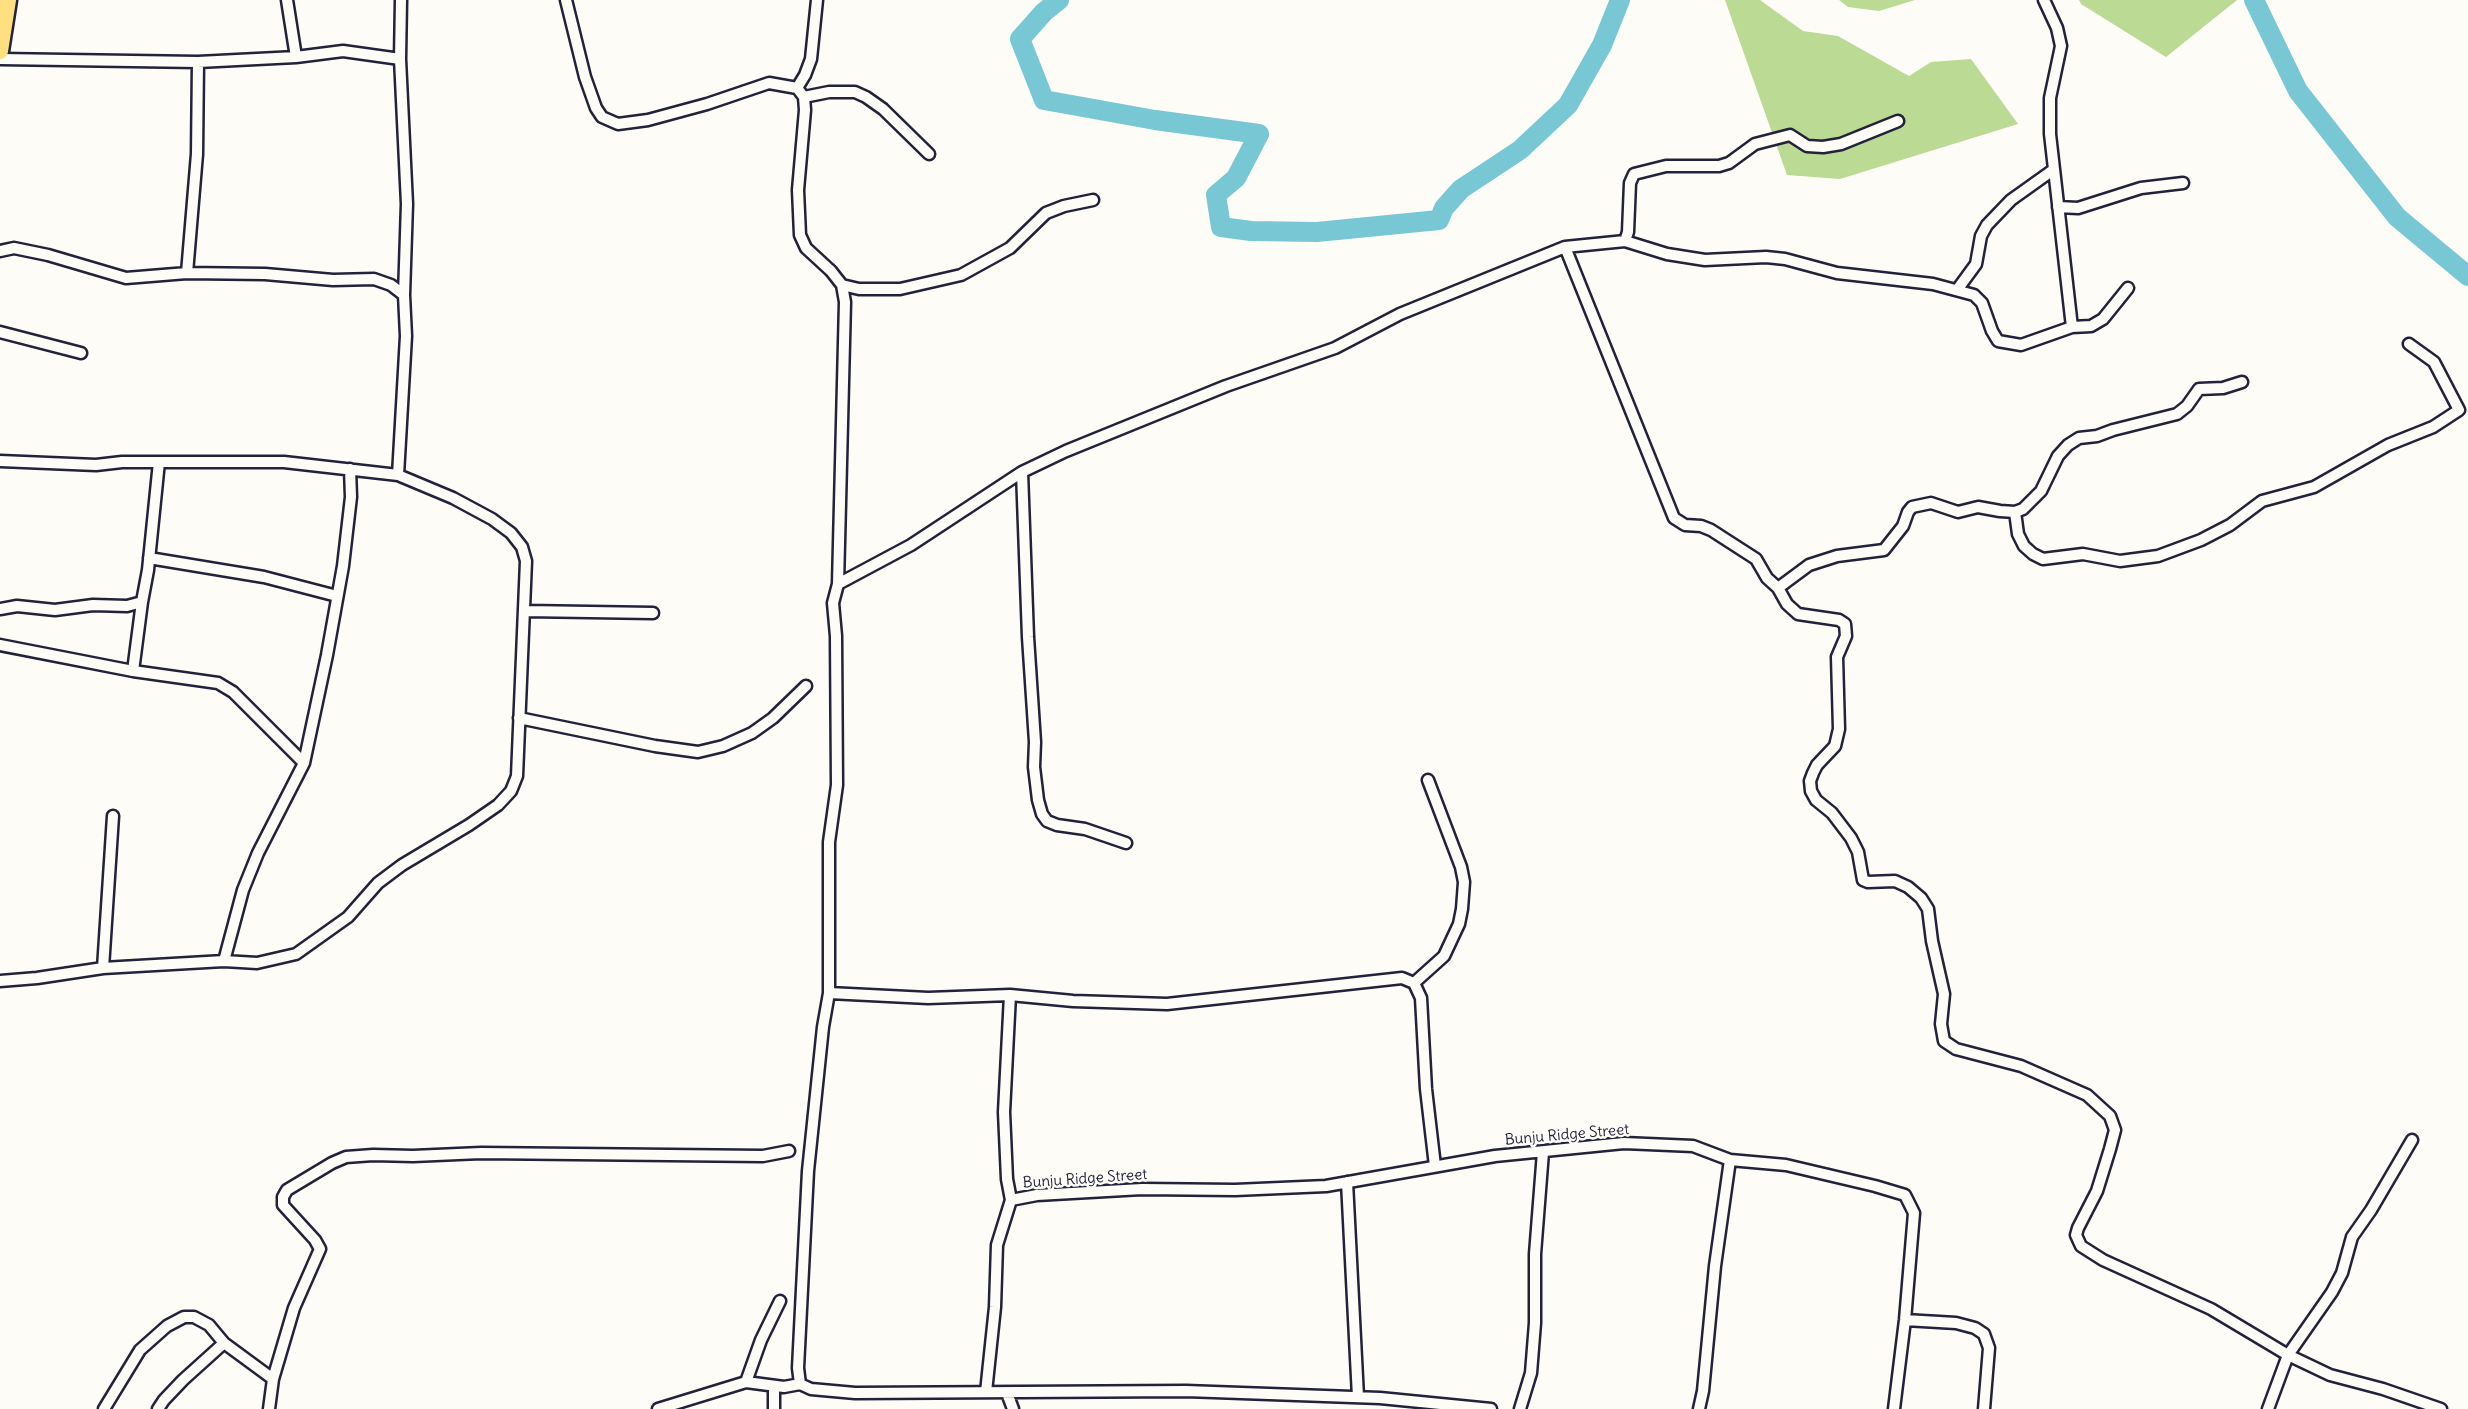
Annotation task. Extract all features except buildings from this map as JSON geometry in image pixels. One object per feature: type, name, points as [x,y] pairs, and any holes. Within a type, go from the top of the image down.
[{"type":"highway","points":[[0,51],[8,0]]},
{"type":"street","points":[[287,0],[296,57]]},
{"type":"street","points":[[398,475],[406,346],[404,295],[407,204],[400,59],[401,0]]},
{"type":"street","points":[[566,0],[585,77],[596,108],[602,117],[618,124],[648,120],[707,104],[769,83],[796,88],[804,98],[798,190],[800,235],[806,248],[831,271],[842,285],[845,302],[838,584],[833,603],[837,685],[837,785],[829,842],[829,993],[823,1027],[808,1170],[798,1368],[800,1384]]},
{"type":"street","points":[[796,88],[805,75],[811,59],[817,0]]},
{"type":"street","points":[[2044,0],[2057,28],[2061,46],[2050,98],[2054,170],[2072,327]]},
{"type":"street","points":[[0,59],[198,62],[296,57],[343,51],[400,59]]},
{"type":"street","points":[[187,273],[197,154],[198,62]]},
{"type":"street","points":[[804,98],[837,92],[855,92],[867,97],[883,109],[930,154]]},
{"type":"street","points":[[1626,241],[1630,183],[1634,174],[1666,166],[1719,166],[1729,163],[1755,144],[1790,135],[1808,146],[1823,147],[1842,144],[1898,121]]},
{"type":"street","points":[[1957,290],[1976,264],[1981,236],[1987,225],[2011,200],[2054,170]]},
{"type":"street","points":[[2058,207],[2078,208],[2141,188],[2183,183]]},
{"type":"street","points":[[842,285],[859,289],[900,289],[961,275],[1010,248],[1046,213],[1064,206],[1093,200]]},
{"type":"street","points":[[838,584],[911,545],[1022,472],[1066,451],[1197,397],[1335,348],[1400,314],[1565,247],[1626,241],[1667,254],[1733,260],[1766,257],[1785,259],[1837,273],[1934,284],[1974,295],[1982,303],[1992,331],[1998,340],[2007,344],[2021,345],[2072,327],[2091,326],[2103,319],[2128,288]]},
{"type":"street","points":[[1565,247],[1674,518],[1685,525],[1712,530],[1756,559],[1767,578],[1778,588],[1787,604],[1798,614],[1839,620],[1845,624],[1846,636],[1837,657],[1839,729],[1835,746],[1817,765],[1813,773],[1810,781],[1811,791],[1816,801],[1832,813],[1851,838],[1858,852],[1863,880],[1868,882],[1895,881],[1908,886],[1921,898],[1928,909],[1932,941],[1944,994],[1941,1024],[1944,1041],[1956,1049],[2021,1066],[2087,1095],[2110,1116],[2115,1130],[2097,1191],[2078,1228],[2076,1235],[2081,1246],[2103,1260],[2211,1309],[2288,1355],[2330,1376],[2383,1389],[2441,1409]]},
{"type":"street","points":[[0,251],[14,248],[126,278],[187,273],[265,274],[333,280],[374,279],[391,285],[404,295]]},
{"type":"street","points":[[0,332],[81,353]]},
{"type":"street","points":[[2015,512],[2018,534],[2024,546],[2043,559],[2084,554],[2120,561],[2158,556],[2201,540],[2230,525],[2262,501],[2314,487],[2388,446],[2433,427],[2459,410],[2434,363],[2409,344]]},
{"type":"street","points":[[1778,588],[1809,565],[1837,556],[1884,550],[1903,526],[1912,507],[1931,503],[1958,512],[1978,507],[2015,512],[2031,503],[2042,491],[2058,456],[2068,445],[2079,438],[2097,436],[2176,414],[2187,406],[2199,389],[2223,388],[2242,382]]},
{"type":"street","points":[[0,461],[96,465],[159,462],[284,462],[398,475],[453,498],[492,519],[512,533],[522,547],[526,561],[526,611],[521,658],[517,776],[511,791],[498,805],[460,831],[402,865],[378,883],[348,917],[296,954],[257,963],[224,961],[102,968],[38,978],[0,981]]},
{"type":"street","points":[[133,671],[149,558],[159,462]]},
{"type":"street","points":[[224,961],[243,890],[258,853],[304,763],[338,596],[349,527],[350,469]]},
{"type":"street","points":[[1022,472],[1028,637],[1035,742],[1034,767],[1038,800],[1042,814],[1047,821],[1084,829],[1126,843]]},
{"type":"street","points":[[149,558],[264,578],[338,596]]},
{"type":"street","points":[[0,609],[17,606],[55,610],[93,605],[127,606],[142,602]]},
{"type":"street","points":[[526,611],[653,614]]},
{"type":"street","points":[[0,645],[133,671],[218,683],[233,692],[304,763]]},
{"type":"street","points":[[519,718],[655,746],[698,752],[723,746],[752,733],[773,718],[806,686]]},
{"type":"street","points":[[1414,983],[1444,956],[1460,924],[1464,882],[1461,867],[1428,780]]},
{"type":"street","points":[[102,968],[113,816]]},
{"type":"street","points":[[829,993],[928,998],[1010,994],[1073,1001],[1167,1004],[1402,978],[1414,983],[1421,998],[1426,1089],[1435,1166]]},
{"type":"street","points":[[986,1392],[995,1308],[997,1245],[1011,1200],[1007,1179],[1004,1112],[1010,994]]},
{"type":"street","points":[[2268,1409],[2288,1355],[2332,1292],[2342,1273],[2352,1237],[2371,1210],[2412,1140]]},
{"type":"street","name":"Bunju Ridge Street","points":[[1011,1200],[1037,1195],[1089,1194],[1142,1189],[1281,1188],[1347,1182],[1515,1154],[1624,1143],[1693,1146],[1730,1160],[1786,1166],[1905,1195],[1914,1213],[1905,1320],[1894,1409]]},
{"type":"street","points":[[269,1409],[273,1379],[294,1308],[320,1249],[315,1240],[283,1205],[283,1197],[287,1190],[332,1163],[346,1157],[373,1155],[481,1153],[752,1156],[789,1151]]},
{"type":"street","points":[[1520,1409],[1531,1373],[1535,1323],[1535,1254],[1543,1152]]},
{"type":"street","points":[[1699,1409],[1730,1160]]},
{"type":"street","points":[[1347,1182],[1358,1397]]},
{"type":"street","points":[[746,1382],[760,1340],[780,1301]]},
{"type":"street","points":[[104,1409],[140,1350],[167,1326],[184,1317],[194,1317],[209,1326],[224,1343],[273,1379]]},
{"type":"street","points":[[1905,1320],[1956,1323],[1975,1328],[1984,1334],[1989,1348],[1984,1409]]},
{"type":"street","points":[[158,1409],[183,1380],[224,1343]]},
{"type":"street","points":[[658,1409],[746,1382],[774,1386],[800,1384],[811,1389],[855,1393],[1186,1391],[1358,1397],[1491,1409]]},
{"type":"street","points":[[774,1386],[774,1409]]},
{"type":"street","points":[[1007,1393],[1013,1409]]},
{"type":"green space","points":[[1725,0],[1760,0],[1803,31],[1838,36],[1909,76],[1931,62],[1971,59],[2018,124],[1840,179],[1787,175]]},
{"type":"green space","points":[[1839,0],[1915,0],[1879,11],[1848,7]]},
{"type":"green space","points":[[2079,0],[2237,0],[2166,57],[2081,4]]},
{"type":"waterway","points":[[1059,0],[1044,12],[1020,39],[1044,100],[1155,120],[1259,134],[1236,178],[1216,195],[1221,227],[1251,231],[1317,232],[1439,220],[1444,208],[1461,189],[1520,150],[1568,105],[1602,45],[1620,0]]},
{"type":"waterway","points":[[2254,0],[2298,91],[2397,217],[2468,276]]}]
